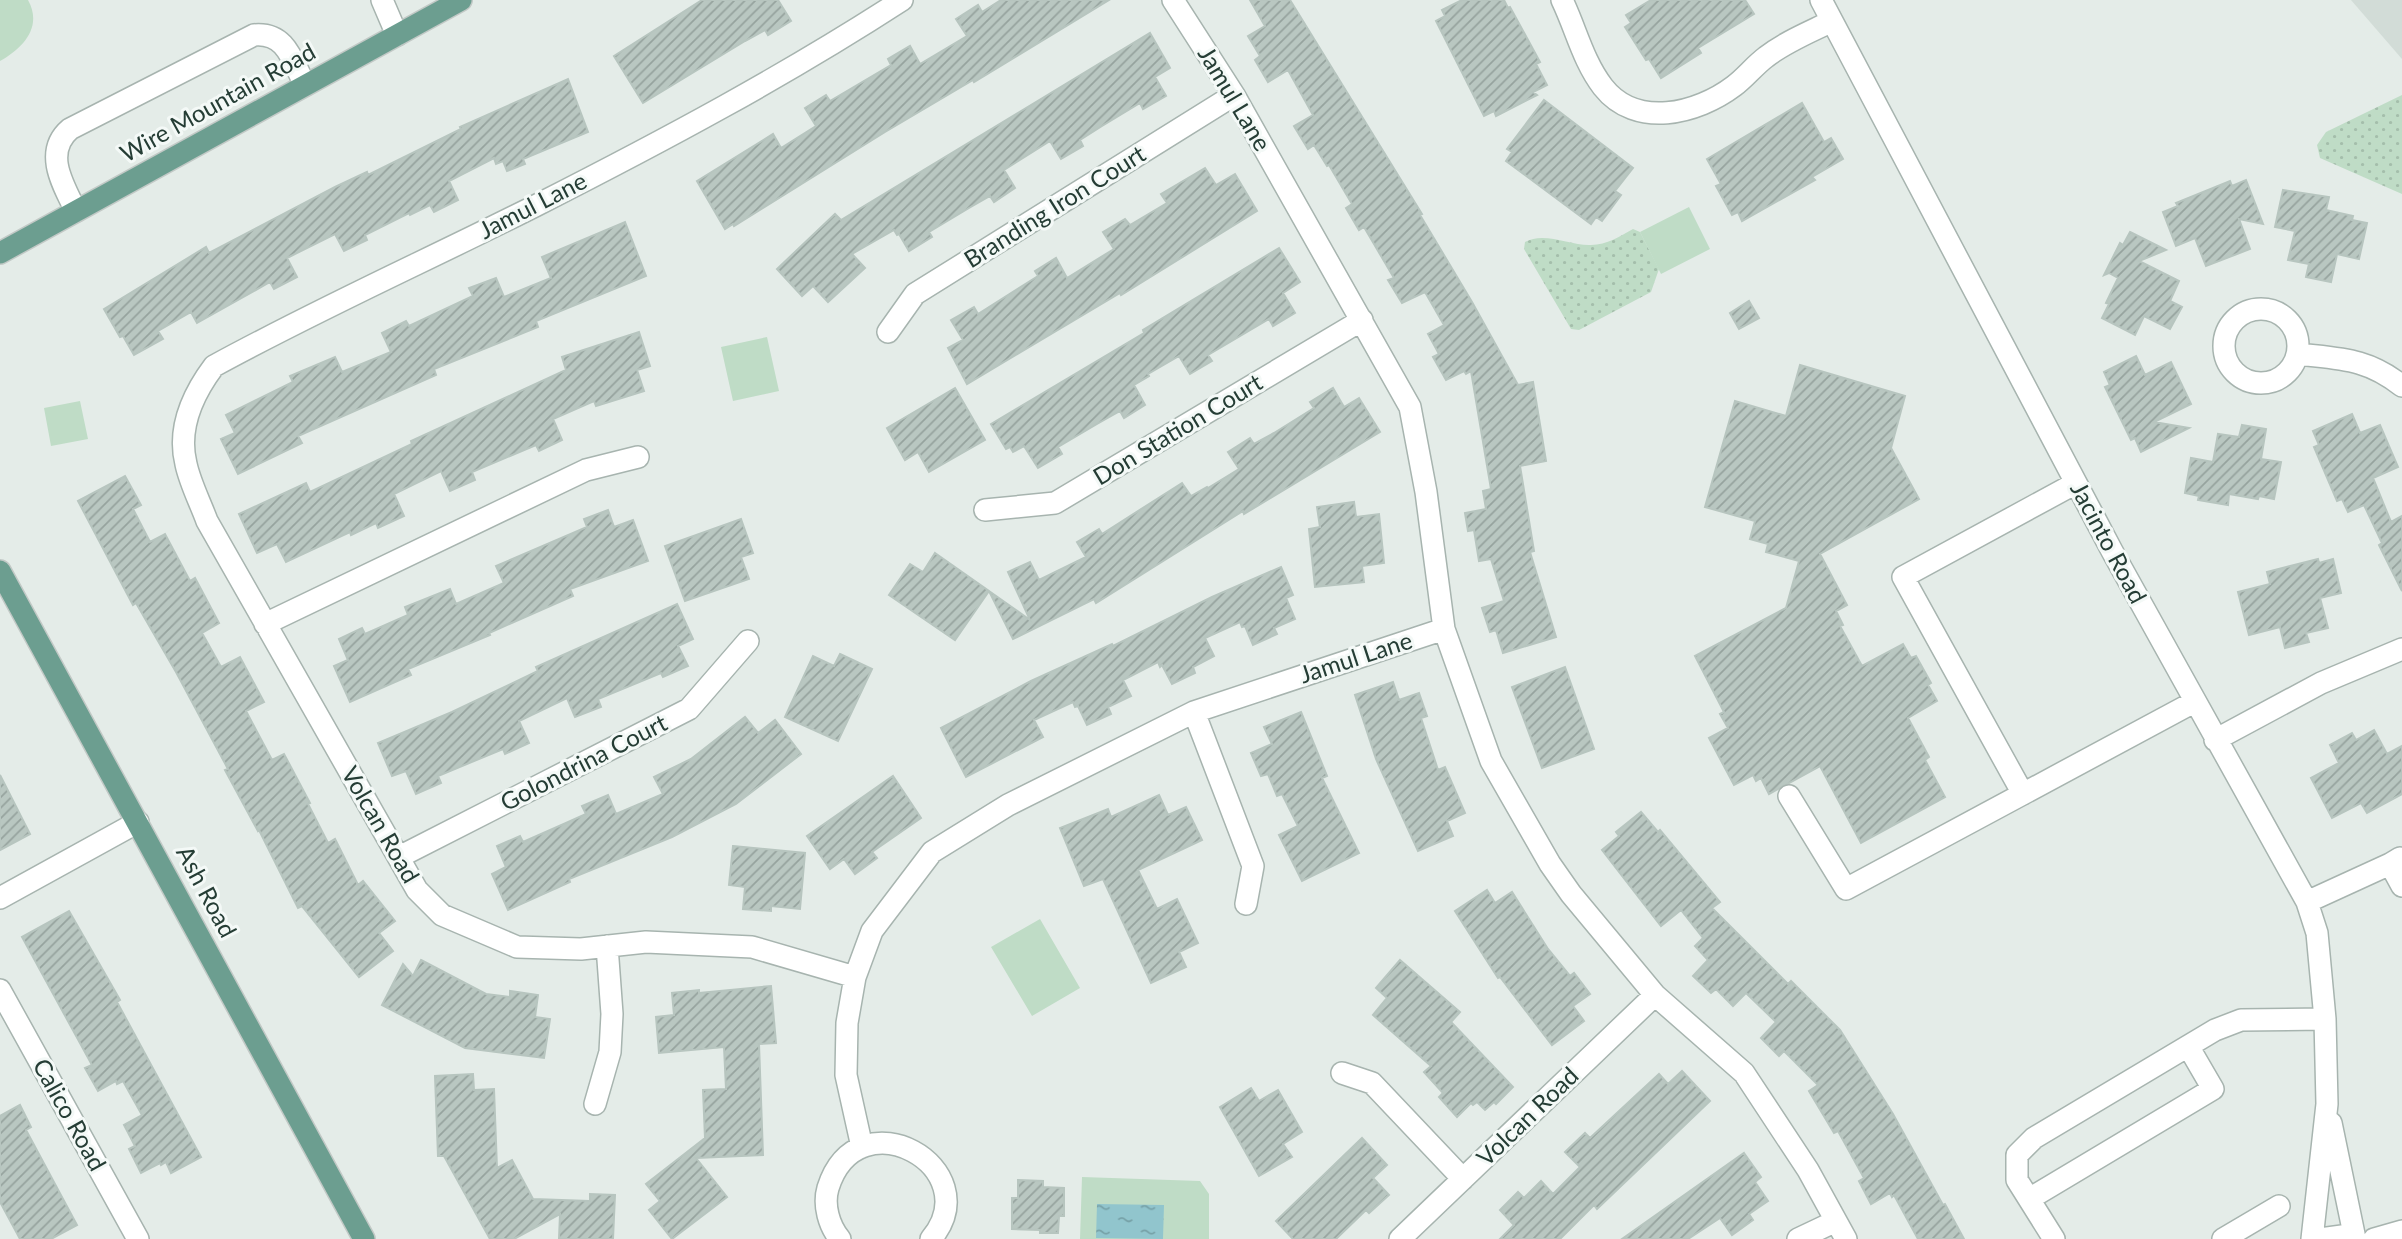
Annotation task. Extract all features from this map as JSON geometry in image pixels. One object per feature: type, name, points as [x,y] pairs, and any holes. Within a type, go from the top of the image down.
[{"type":"main road","name":"Wire Mountain Road","points":[[0,253],[461,0]]},
{"type":"main road","name":"Ash Road","points":[[0,571],[363,1239]]},
{"type":"street","points":[[382,0],[397,35]]},
{"type":"street","name":"Jamul Lane","points":[[184,425],[198,388],[214,366],[537,205],[684,128],[848,36],[902,0]]},
{"type":"street","name":"Jamul Lane","points":[[862,1147],[846,1075],[847,1023],[855,977],[872,931],[933,852],[1008,805],[1194,712],[1444,629],[1426,492],[1410,407],[1234,95],[1173,0]]},
{"type":"street","points":[[1562,0],[1586,61],[1605,90],[1635,112],[1664,114],[1704,104],[1734,86],[1767,56],[1832,21]]},
{"type":"street","name":"Jacinto Road","points":[[1821,0],[2076,483],[2194,702],[2307,902],[2317,933],[2325,1018],[2327,1104],[2312,1239]]},
{"type":"street","points":[[76,211],[62,182],[57,158],[62,136],[70,129],[254,35],[266,34],[276,38],[285,47],[305,85]]},
{"type":"street","name":"Branding Iron Court","points":[[888,332],[915,294],[1234,95]]},
{"type":"street","name":"Don Station Court","points":[[985,510],[1055,503],[1363,320]]},
{"type":"street","points":[[2298,354],[2361,362],[2386,373],[2402,386]]},
{"type":"street","name":"Volcan Road","points":[[184,425],[185,463],[207,521],[417,890],[442,915],[517,947],[581,949],[646,942],[752,947],[855,977]]},
{"type":"street","points":[[265,624],[586,470],[638,457]]},
{"type":"street","points":[[2023,794],[1903,578],[2076,483]]},
{"type":"street","points":[[1444,629],[1491,761],[1571,894],[1655,995],[1744,1073],[1808,1170],[1841,1230],[1798,1239]]},
{"type":"street","name":"Golondrina Court","points":[[399,857],[689,709],[748,641]]},
{"type":"street","points":[[2215,740],[2321,682],[2402,649]]},
{"type":"street","points":[[1789,796],[1846,889],[2194,702]]},
{"type":"street","points":[[1194,712],[1253,866],[1246,904]]},
{"type":"street","points":[[0,898],[138,822]]},
{"type":"street","points":[[2307,902],[2396,861],[2402,886]]},
{"type":"street","points":[[595,1104],[610,1052],[612,1014],[607,946]]},
{"type":"street","name":"Calico Road","points":[[0,990],[138,1239]]},
{"type":"street","name":"Volcan Road","points":[[1400,1239],[1655,995]]},
{"type":"street","points":[[2054,1239],[2017,1180],[2017,1155],[2034,1138],[2215,1030],[2241,1020],[2325,1018]]},
{"type":"street","points":[[2029,1199],[2213,1089],[2188,1046]]},
{"type":"street","points":[[1342,1073],[1372,1083],[1463,1179]]},
{"type":"street","name":"Jacinto Road","points":[[2327,1104],[2353,1239]]},
{"type":"street","points":[[834,1237],[828,1215],[827,1194],[832,1175],[845,1158],[862,1147],[881,1143],[900,1144],[918,1152],[932,1165],[942,1181],[945,1200],[942,1220],[931,1239]]},
{"type":"street","points":[[2223,1239],[2279,1206]]},
{"type":"street","points":[[2374,1239],[2402,1231]]},
{"type":"street","points":[[2320,1239],[2342,1236],[2353,1239]]},
{"type":"shaded area","points":[[2351,0],[2402,0],[2402,59]]},
{"type":"green space","points":[[0,0],[28,0],[33,19],[32,28],[23,43],[0,61]]},
{"type":"green space","points":[[2402,95],[2402,194],[2320,158],[2317,145],[2326,132]]},
{"type":"green space","points":[[1689,207],[1710,249],[1661,274],[1640,232]]},
{"type":"green space","points":[[1633,229],[1640,232],[1659,269],[1651,292],[1579,330],[1571,329],[1524,249],[1525,242],[1549,238],[1597,245]]},
{"type":"green space","points":[[767,337],[779,391],[733,401],[721,347]]},
{"type":"green space","points":[[80,401],[88,439],[51,446],[44,408]]},
{"type":"green space","points":[[1040,919],[1080,988],[1032,1016],[991,947]]},
{"type":"green space","points":[[1082,1177],[1200,1181],[1209,1194],[1209,1239],[1080,1239]]},
{"type":"water","points":[[1097,1204],[1164,1205],[1163,1239],[1096,1238]]},
{"type":"building","points":[[702,0],[778,0],[791,21],[768,35],[765,30],[745,41],[643,103],[614,56]]},
{"type":"building","points":[[1001,0],[1109,0],[725,229],[697,181],[773,134],[781,148],[816,126],[805,108],[826,95],[830,101],[891,65],[888,59],[910,46],[920,64],[967,36],[956,19],[978,5],[982,12]]},
{"type":"building","points":[[1250,0],[1290,0],[1422,214],[1420,215],[1518,385],[1533,382],[1546,461],[1520,466],[1534,551],[1530,552],[1556,637],[1503,653],[1496,630],[1490,632],[1482,608],[1504,601],[1491,559],[1479,561],[1474,530],[1468,531],[1465,513],[1486,509],[1483,491],[1491,489],[1471,371],[1466,374],[1464,371],[1446,380],[1433,357],[1439,354],[1428,334],[1444,325],[1425,292],[1402,303],[1388,280],[1394,278],[1364,227],[1359,230],[1346,208],[1352,204],[1329,165],[1327,166],[1314,145],[1308,149],[1294,126],[1313,115],[1288,70],[1268,82],[1255,60],[1260,56],[1248,36],[1265,26]]},
{"type":"building","points":[[1462,0],[1504,0],[1508,8],[1510,7],[1540,62],[1536,64],[1547,85],[1533,92],[1537,95],[1496,116],[1494,111],[1484,116],[1436,21],[1445,16],[1442,10]]},
{"type":"building","points":[[1651,0],[1745,0],[1754,14],[1698,48],[1701,53],[1661,78],[1625,27],[1631,23],[1626,15]]},
{"type":"building","points":[[1150,33],[1170,68],[1155,77],[1166,96],[1143,109],[1140,103],[1080,140],[1083,146],[1061,159],[1050,141],[1004,170],[1015,188],[994,202],[990,196],[969,208],[929,232],[932,237],[909,251],[894,230],[852,254],[865,268],[828,302],[813,286],[802,296],[777,269],[835,214],[841,220]]},
{"type":"building","points":[[568,79],[588,132],[523,159],[525,164],[507,171],[503,161],[496,164],[494,158],[449,181],[458,200],[434,212],[430,205],[410,215],[409,213],[365,235],[367,240],[344,251],[335,234],[287,258],[297,277],[274,289],[270,282],[197,323],[191,312],[158,331],[163,339],[134,355],[104,309],[206,247],[209,253],[335,187],[367,172],[368,175],[461,129],[460,127]]},
{"type":"building","points":[[1544,100],[1633,168],[1615,191],[1621,195],[1602,221],[1596,217],[1591,224],[1506,161],[1512,152],[1507,149]]},
{"type":"building","points":[[1802,103],[1824,142],[1831,138],[1843,159],[1812,177],[1815,180],[1742,221],[1738,212],[1732,215],[1716,186],[1721,184],[1707,159]]},
{"type":"building","points":[[1205,168],[1216,185],[1235,174],[1257,211],[1121,295],[1120,293],[967,384],[948,348],[963,340],[951,320],[974,307],[978,314],[1038,276],[1035,271],[1056,258],[1067,278],[1114,249],[1103,232],[1125,219],[1130,225],[1167,203],[1161,194]]},
{"type":"building","points":[[2246,180],[2263,224],[2239,219],[2250,249],[2206,266],[2195,238],[2176,246],[2163,212],[2178,206],[2176,203],[2230,181],[2232,186]]},
{"type":"building","points":[[2283,190],[2329,197],[2326,210],[2353,216],[2352,220],[2367,223],[2359,259],[2337,254],[2331,282],[2306,277],[2309,264],[2288,260],[2295,231],[2275,227]]},
{"type":"building","points":[[625,222],[646,276],[536,321],[538,327],[434,369],[436,375],[298,436],[302,443],[238,474],[221,439],[235,433],[226,415],[293,382],[290,376],[335,357],[342,372],[391,352],[382,333],[406,321],[409,326],[473,296],[469,288],[496,278],[504,297],[551,278],[542,257]]},
{"type":"building","points":[[2130,232],[2166,250],[2139,261],[2179,281],[2170,301],[2182,307],[2170,329],[2144,316],[2135,335],[2102,318],[2118,278],[2109,273],[2104,275],[2120,243],[2123,245]]},
{"type":"building","points":[[1279,248],[1300,282],[1283,293],[1295,313],[1273,326],[1269,319],[1208,355],[1212,361],[1190,374],[1179,356],[1148,374],[1149,376],[1134,385],[1145,405],[1124,418],[1120,411],[1097,424],[1058,447],[1062,454],[1038,468],[1024,446],[1013,452],[1010,447],[1006,449],[991,424],[1144,333],[1143,330]]},
{"type":"building","points":[[1749,301],[1759,318],[1739,329],[1730,313]]},
{"type":"building","points":[[639,332],[650,366],[637,370],[644,391],[596,406],[594,401],[553,419],[562,440],[539,451],[536,445],[472,472],[475,480],[450,491],[441,471],[394,494],[404,516],[378,528],[376,523],[351,535],[350,532],[286,562],[277,544],[257,553],[239,514],[306,483],[310,492],[412,444],[411,441],[566,370],[562,357]]},
{"type":"building","points":[[2136,356],[2145,375],[2171,362],[2191,404],[2154,422],[2189,428],[2141,452],[2135,438],[2131,440],[2105,387],[2110,385],[2104,372]]},
{"type":"building","points":[[1800,365],[1905,396],[1891,448],[1919,499],[1820,554],[1847,605],[1836,611],[1843,625],[1840,626],[1862,666],[1903,644],[1911,658],[1916,656],[1931,683],[1928,685],[1937,701],[1908,718],[1929,757],[1925,760],[1945,797],[1861,843],[1820,766],[1769,794],[1761,778],[1756,781],[1753,775],[1734,785],[1709,738],[1728,728],[1720,714],[1724,712],[1695,656],[1786,608],[1799,561],[1766,552],[1768,544],[1750,539],[1755,521],[1705,507],[1735,401],[1786,416]]},
{"type":"building","points":[[955,388],[985,440],[929,472],[918,452],[905,460],[887,428]]},
{"type":"building","points":[[1333,388],[1344,407],[1359,398],[1380,432],[1244,514],[1243,511],[1096,603],[1094,599],[1013,639],[989,591],[1030,620],[1008,572],[1030,562],[1039,580],[1086,557],[1077,542],[1099,529],[1102,534],[1182,483],[1191,496],[1208,488],[1239,469],[1228,452],[1250,438],[1254,444],[1274,433],[1314,408],[1310,402]]},
{"type":"building","points":[[2352,414],[2360,433],[2380,425],[2398,467],[2373,478],[2391,522],[2402,516],[2402,591],[2379,545],[2382,543],[2364,505],[2348,512],[2342,499],[2337,501],[2314,447],[2319,445],[2313,431]]},
{"type":"building","points":[[2242,425],[2266,429],[2261,459],[2281,462],[2274,499],[2229,494],[2228,505],[2198,500],[2199,496],[2185,493],[2191,458],[2213,462],[2218,434],[2239,437]]},
{"type":"building","points":[[125,476],[141,505],[133,509],[150,542],[165,534],[190,581],[195,578],[219,623],[202,633],[221,667],[240,657],[264,702],[246,711],[272,760],[284,754],[328,843],[335,839],[358,885],[363,881],[395,921],[379,933],[393,951],[359,977],[302,906],[298,908],[176,672],[136,603],[133,605],[78,501]]},
{"type":"building","points":[[1354,502],[1356,517],[1379,514],[1384,563],[1362,566],[1364,582],[1315,587],[1309,529],[1320,527],[1317,507]]},
{"type":"building","points":[[608,510],[614,527],[633,520],[648,561],[570,589],[573,596],[408,669],[411,675],[350,702],[334,666],[348,660],[339,639],[362,628],[365,634],[408,615],[405,607],[450,589],[456,604],[504,583],[496,566],[587,527],[584,519]]},
{"type":"building","points":[[741,519],[753,553],[741,557],[749,579],[685,601],[665,546]]},
{"type":"building","points":[[935,553],[989,591],[955,640],[889,595],[910,564],[923,572]]},
{"type":"building","points":[[2318,559],[2319,563],[2333,559],[2341,593],[2320,598],[2328,628],[2306,633],[2309,642],[2285,648],[2280,627],[2249,635],[2238,592],[2270,584],[2267,572]]},
{"type":"building","points":[[1281,567],[1293,595],[1286,598],[1295,619],[1274,628],[1277,634],[1253,645],[1245,626],[1242,627],[1240,622],[1205,638],[1214,656],[1193,667],[1195,673],[1172,684],[1158,662],[1123,680],[1131,696],[1108,707],[1111,714],[1087,725],[1078,706],[1075,707],[1073,702],[1034,720],[1043,737],[966,777],[941,728],[1031,681],[1112,644],[1113,646],[1212,597]]},
{"type":"building","points":[[677,604],[693,639],[678,646],[688,666],[663,677],[661,673],[598,699],[601,707],[575,717],[567,698],[519,721],[529,743],[505,754],[503,749],[438,776],[441,783],[416,794],[406,771],[392,776],[378,743],[452,712],[538,671],[536,667]]},
{"type":"building","points":[[840,654],[872,669],[838,741],[785,717],[813,656],[834,666]]},
{"type":"building","points":[[1565,667],[1594,749],[1542,768],[1512,687]]},
{"type":"building","points":[[1393,682],[1399,700],[1419,693],[1427,716],[1421,718],[1438,770],[1445,767],[1465,813],[1447,821],[1453,836],[1418,851],[1376,759],[1355,695]]},
{"type":"building","points":[[1301,712],[1327,776],[1322,778],[1359,853],[1302,881],[1279,835],[1298,826],[1282,794],[1277,796],[1268,774],[1261,776],[1251,753],[1272,744],[1264,727]]},
{"type":"building","points":[[745,717],[758,733],[775,720],[801,754],[736,804],[672,837],[569,879],[570,882],[508,910],[492,874],[506,867],[497,846],[520,836],[523,842],[586,814],[582,806],[608,795],[616,814],[663,794],[654,777],[691,759]]},
{"type":"building","points":[[2374,730],[2387,754],[2402,746],[2402,794],[2367,813],[2361,803],[2332,818],[2311,778],[2339,763],[2330,745],[2352,733],[2356,740]]},
{"type":"building","points":[[0,775],[30,834],[0,850]]},
{"type":"building","points":[[893,776],[921,818],[872,852],[877,858],[855,874],[844,859],[830,869],[807,836]]},
{"type":"building","points":[[1159,795],[1168,815],[1186,807],[1202,840],[1138,870],[1157,909],[1177,899],[1198,943],[1179,952],[1186,967],[1151,983],[1103,879],[1084,886],[1060,828],[1108,809],[1111,817]]},
{"type":"building","points":[[1641,812],[1658,832],[1660,830],[1720,902],[1712,908],[1788,984],[1791,981],[1840,1030],[1893,1114],[1964,1239],[1918,1239],[1894,1195],[1892,1197],[1890,1193],[1871,1204],[1859,1181],[1864,1178],[1838,1131],[1834,1133],[1809,1091],[1818,1085],[1784,1051],[1779,1056],[1761,1038],[1776,1022],[1746,993],[1733,1006],[1716,989],[1711,993],[1693,976],[1708,960],[1695,946],[1703,938],[1681,910],[1661,926],[1602,850],[1619,836],[1616,832]]},
{"type":"building","points":[[733,846],[805,853],[800,909],[771,906],[771,911],[743,909],[745,887],[729,885]]},
{"type":"building","points":[[1487,890],[1495,903],[1512,892],[1548,949],[1570,976],[1574,973],[1590,994],[1573,1006],[1584,1021],[1552,1045],[1500,977],[1498,978],[1455,911]]},
{"type":"building","points":[[69,911],[120,1000],[117,1002],[201,1157],[171,1173],[166,1162],[141,1173],[129,1149],[135,1146],[124,1125],[142,1115],[123,1081],[117,1084],[116,1081],[98,1091],[85,1068],[92,1065],[22,937]]},
{"type":"building","points":[[421,960],[486,994],[510,997],[510,991],[538,995],[535,1017],[550,1019],[544,1058],[465,1048],[382,1005],[403,964],[413,976]]},
{"type":"building","points":[[1400,960],[1460,1012],[1451,1022],[1513,1087],[1496,1104],[1494,1102],[1485,1110],[1477,1102],[1473,1105],[1471,1103],[1457,1117],[1439,1097],[1443,1093],[1424,1072],[1431,1066],[1373,1015],[1387,998],[1376,988]]},
{"type":"building","points":[[771,986],[776,1043],[759,1044],[763,1155],[696,1158],[727,1197],[672,1239],[649,1210],[660,1201],[646,1184],[705,1138],[703,1090],[726,1089],[724,1047],[659,1053],[656,1017],[674,1015],[672,993]]},
{"type":"building","points":[[1682,1071],[1710,1101],[1597,1209],[1594,1205],[1560,1239],[1500,1239],[1514,1225],[1500,1210],[1518,1192],[1524,1198],[1541,1181],[1553,1194],[1580,1167],[1565,1152],[1585,1133],[1590,1138],[1659,1074],[1668,1084]]},
{"type":"building","points":[[473,1074],[474,1090],[494,1089],[497,1168],[512,1160],[533,1199],[590,1201],[590,1194],[615,1195],[613,1239],[559,1239],[560,1214],[514,1239],[490,1239],[444,1156],[438,1156],[435,1076]]},
{"type":"building","points":[[1251,1088],[1259,1101],[1278,1090],[1302,1132],[1283,1144],[1292,1157],[1259,1176],[1220,1107]]},
{"type":"building","points":[[20,1105],[31,1127],[26,1130],[77,1225],[51,1239],[20,1239],[0,1202],[0,1116]]},
{"type":"building","points":[[1362,1138],[1387,1165],[1373,1178],[1389,1195],[1369,1213],[1366,1210],[1336,1239],[1293,1239],[1276,1221]]},
{"type":"building","points":[[1744,1153],[1761,1177],[1755,1182],[1768,1201],[1749,1214],[1753,1220],[1732,1235],[1720,1218],[1688,1239],[1622,1239]]},
{"type":"building","points":[[1018,1180],[1043,1181],[1043,1187],[1064,1188],[1064,1216],[1059,1216],[1058,1233],[1012,1229],[1012,1198],[1018,1198]]}]
